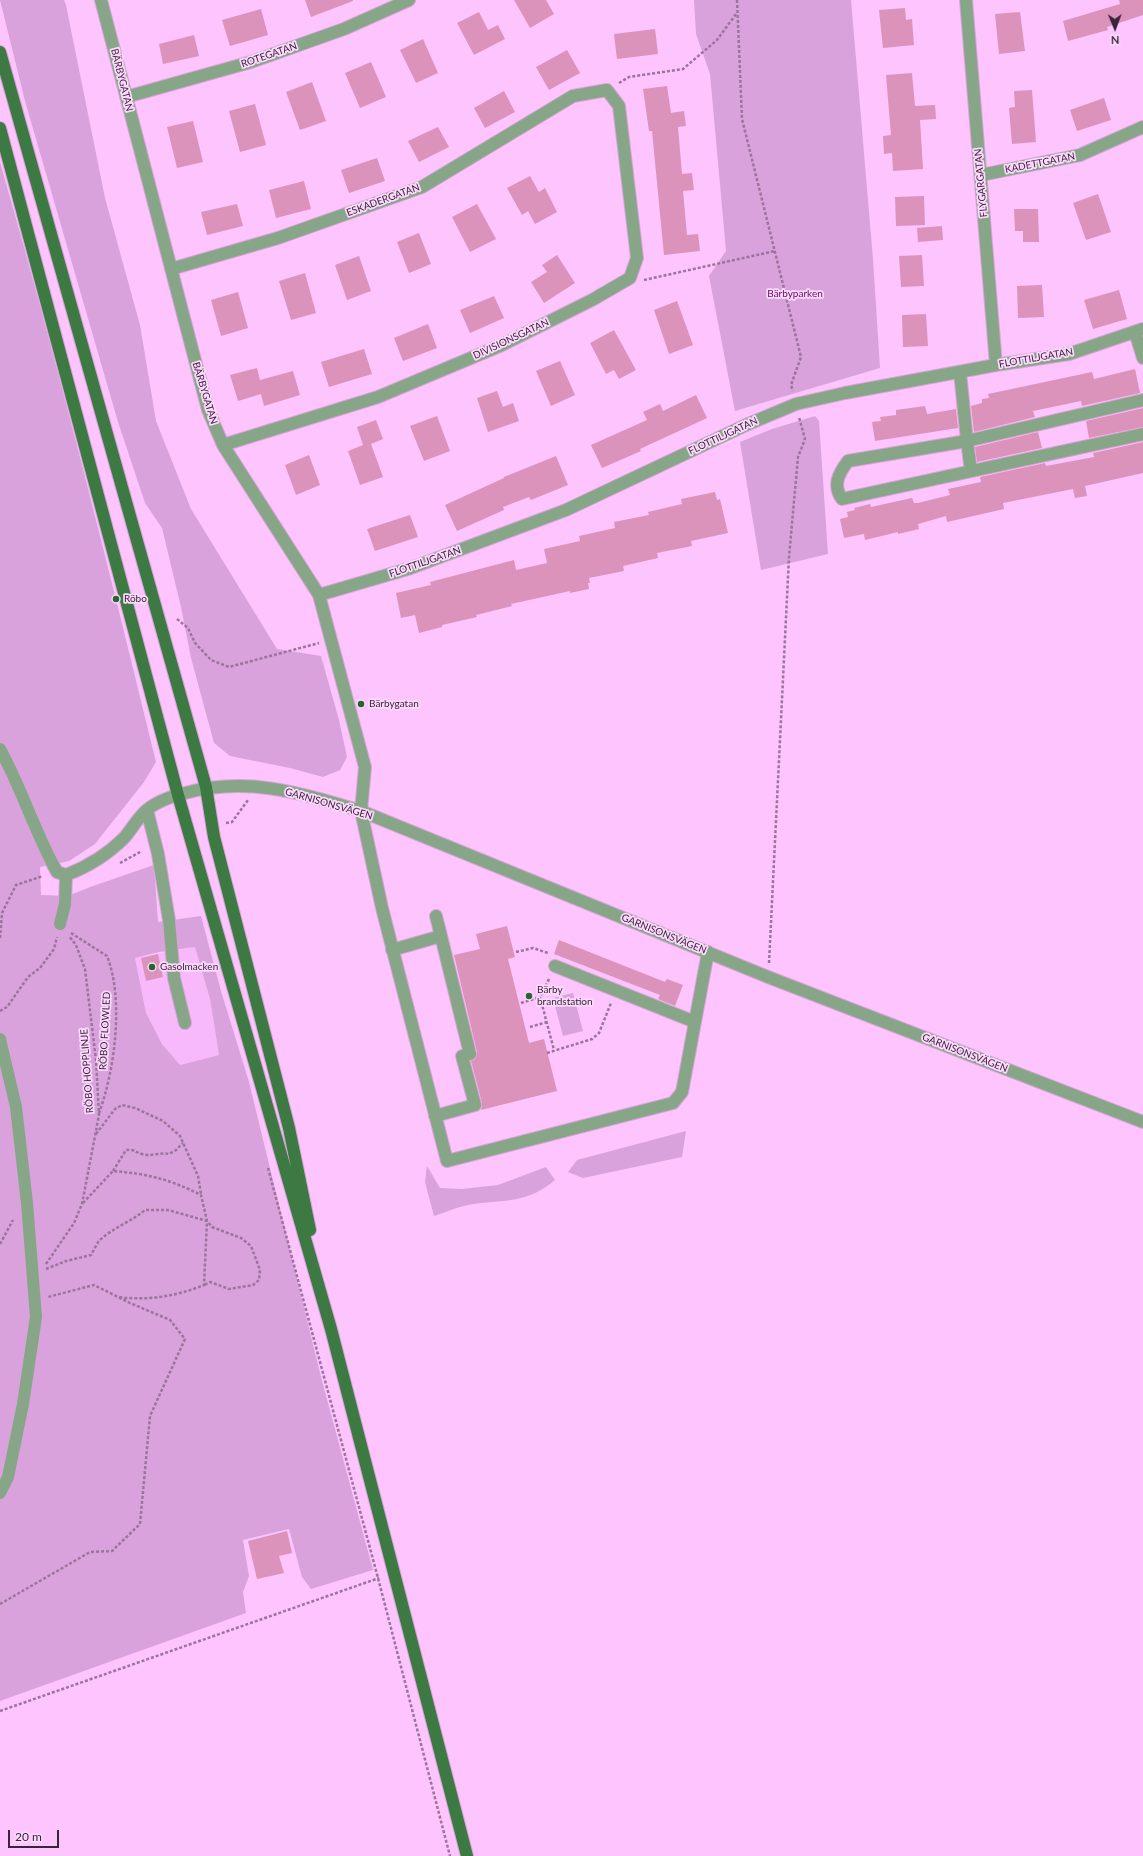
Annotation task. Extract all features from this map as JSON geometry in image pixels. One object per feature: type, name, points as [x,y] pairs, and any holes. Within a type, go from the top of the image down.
[{"type":"main road","points":[[0,52],[206,787],[214,837],[289,1128],[331,1329]]},
{"type":"main road","points":[[0,128],[178,795],[331,1329],[468,1856]]},
{"type":"street","name":"BÄRBYGATAN","points":[[101,0],[208,410],[223,445],[319,595],[365,767],[361,811],[392,950],[446,1161],[673,1103],[682,1092],[695,1022]]},
{"type":"street","name":"ROTEGATAN","points":[[126,97],[251,62],[344,29],[409,0]]},
{"type":"street","name":"FLYGARGATAN","points":[[966,0],[996,365]]},
{"type":"street","points":[[607,90],[619,106],[637,258],[630,278]]},
{"type":"street","name":"ESKADERGATAN","points":[[171,269],[278,238],[422,187],[573,96],[607,90]]},
{"type":"street","name":"KADETTGATAN","points":[[981,175],[1080,155],[1143,127]]},
{"type":"street","name":"DIVISIONSGATAN","points":[[223,445],[378,398],[502,345],[592,300],[630,278]]},
{"type":"street","points":[[1139,331],[1143,358]]},
{"type":"street","name":"FLOTTILJGATAN","points":[[319,595],[411,568],[566,510],[746,424],[796,404],[845,393],[996,365],[1070,354],[1139,331]]},
{"type":"street","points":[[960,372],[971,471]]},
{"type":"street","points":[[1143,400],[967,441],[848,461],[838,473],[838,492],[842,499],[1143,434]]},
{"type":"street","points":[[0,749],[11,769],[37,833],[61,874],[65,904],[60,924]]},
{"type":"street","name":"GARNISONSVÄGEN","points":[[61,874],[87,867],[123,839],[147,810],[162,800],[206,787],[227,785],[259,786],[300,793],[361,811],[768,977],[1143,1122]]},
{"type":"street","points":[[147,810],[158,854],[168,920],[174,978],[185,1023]]},
{"type":"street","points":[[435,1116],[475,1105],[462,1056],[470,1054],[436,916]]},
{"type":"street","points":[[392,950],[441,936]]},
{"type":"street","points":[[555,966],[695,1022],[708,952]]},
{"type":"street","points":[[0,1039],[16,1107],[27,1203],[36,1317],[23,1404],[0,1493]]},
{"type":"path","points":[[737,0],[736,14],[742,119],[801,357],[792,385],[805,439],[798,457],[789,557],[768,977]]},
{"type":"path","points":[[607,90],[629,77],[683,69],[717,40],[736,14]]},
{"type":"path","points":[[630,278],[641,280],[775,251]]},
{"type":"path","points":[[177,619],[188,628],[195,643],[211,660],[229,666],[331,640]]},
{"type":"path","points":[[0,938],[2,912],[16,885],[61,874]]},
{"type":"path","points":[[0,1011],[7,1007],[28,977],[40,968],[54,949],[60,924]]},
{"type":"path","name":"RÖBO HOPPLINJE","points":[[60,924],[76,945],[85,969],[96,1060],[99,1115],[82,1204],[74,1222],[40,1271],[66,1261],[91,1255],[98,1242],[108,1234],[134,1219],[145,1210],[168,1210],[207,1220]]},
{"type":"path","name":"RÖBO FLOWLED","points":[[60,924],[107,956],[115,987],[117,1006],[111,1075],[99,1115]]},
{"type":"path","points":[[516,952],[533,948],[557,957],[555,966],[540,997],[554,1050]]},
{"type":"path","points":[[547,1052],[592,1039],[599,1033],[616,991]]},
{"type":"path","points":[[521,1003],[540,997]]},
{"type":"path","points":[[530,1027],[547,1022]]},
{"type":"path","points":[[95,1137],[115,1109],[122,1105],[135,1108],[163,1121],[177,1133],[198,1176],[207,1220],[204,1285]]},
{"type":"path","points":[[82,1204],[113,1171],[126,1150],[135,1149],[142,1154],[169,1154],[183,1143]]},
{"type":"path","points":[[267,1165],[378,1578],[450,1856]]},
{"type":"path","points":[[113,1171],[137,1173],[163,1178],[201,1195]]},
{"type":"path","points":[[116,1296],[134,1299],[184,1293],[210,1282],[229,1289],[253,1285],[259,1280],[260,1270],[251,1246],[236,1235],[212,1227],[207,1220]]},
{"type":"path","points":[[0,1604],[90,1552],[112,1551],[140,1524],[150,1416],[185,1339],[170,1320],[94,1285],[35,1301]]},
{"type":"path","points":[[0,1712],[394,1573]]},
{"type":"shaded area","points":[[195,947],[210,999],[219,1055],[180,1065],[162,1044],[146,1013],[135,958]]},
{"type":"green space","points":[[0,0],[64,0],[105,198],[140,325],[156,421],[191,509],[277,649],[321,656],[339,720],[347,757],[340,770],[323,777],[290,768],[230,756],[214,743],[191,658],[181,607],[162,528],[145,503],[118,422],[25,101]]},
{"type":"green space","name":"Bärbyparken","points":[[694,0],[851,0],[873,259],[880,368],[735,411],[709,276],[726,251],[710,74],[696,34]]},
{"type":"green space","points":[[0,162],[42,311],[81,461],[156,762],[144,782],[95,844],[69,861],[40,867],[41,895],[68,896],[154,865],[158,922],[201,916],[221,991],[249,1082],[321,1377],[373,1570],[311,1589],[302,1577],[289,1529],[243,1540],[249,1576],[243,1592],[246,1613],[0,1701]],"holes":[[[195,947],[210,999],[219,1055],[180,1065],[162,1044],[146,1013],[135,958],[159,952]]]},
{"type":"green space","points":[[815,416],[819,421],[828,554],[761,570],[740,442],[772,429]]},
{"type":"green space","points":[[573,993],[583,1031],[563,1036],[553,998]]},
{"type":"green space","points":[[686,1131],[682,1157],[583,1178],[568,1172],[577,1160]]},
{"type":"green space","points":[[427,1166],[440,1188],[462,1189],[498,1185],[546,1167],[555,1180],[526,1197],[506,1201],[468,1205],[434,1216],[425,1182]]},
{"type":"building","points":[[305,0],[353,0],[353,1],[311,17]]},
{"type":"building","points":[[514,0],[546,0],[554,14],[530,28]]},
{"type":"building","points":[[1119,0],[1143,0],[1143,15],[1107,27],[1108,30],[1068,41],[1063,21],[1120,4]]},
{"type":"building","points":[[905,8],[906,20],[912,19],[914,45],[883,48],[879,10]]},
{"type":"building","points":[[261,9],[268,35],[230,46],[222,20]]},
{"type":"building","points":[[479,12],[488,30],[498,25],[505,39],[474,55],[457,23]]},
{"type":"building","points":[[1020,12],[1025,51],[999,54],[995,14]]},
{"type":"building","points":[[655,29],[658,54],[617,59],[614,34]]},
{"type":"building","points":[[194,35],[199,56],[163,64],[159,44]]},
{"type":"building","points":[[423,39],[438,73],[416,83],[400,50]]},
{"type":"building","points":[[567,50],[580,73],[549,90],[536,67]]},
{"type":"building","points":[[371,62],[386,97],[360,108],[345,73]]},
{"type":"building","points":[[912,73],[915,106],[935,105],[936,119],[920,120],[923,169],[893,171],[892,153],[884,154],[883,136],[891,135],[886,75]]},
{"type":"building","points":[[312,82],[326,121],[300,130],[286,92]]},
{"type":"building","points":[[667,86],[671,113],[684,111],[686,126],[678,127],[682,174],[692,173],[694,190],[683,191],[687,235],[698,234],[700,251],[664,255],[652,131],[649,131],[643,89]]},
{"type":"building","points":[[1032,90],[1036,142],[1012,144],[1009,108],[1015,107],[1014,91]]},
{"type":"building","points":[[504,91],[515,112],[485,128],[474,108]]},
{"type":"building","points":[[1104,98],[1111,120],[1077,131],[1070,110]]},
{"type":"building","points":[[255,104],[266,145],[240,152],[229,111]]},
{"type":"building","points":[[193,121],[203,162],[177,168],[167,127]]},
{"type":"building","points":[[438,127],[449,147],[419,162],[408,141]]},
{"type":"building","points":[[377,158],[385,181],[349,193],[341,170]]},
{"type":"building","points":[[530,176],[539,192],[545,188],[557,212],[535,224],[528,211],[522,215],[507,188]]},
{"type":"building","points":[[304,181],[311,209],[276,218],[269,190]]},
{"type":"building","points":[[1098,194],[1111,232],[1086,240],[1073,203]]},
{"type":"building","points":[[924,196],[925,225],[896,226],[895,197]]},
{"type":"building","points":[[237,204],[243,226],[207,235],[201,212]]},
{"type":"building","points":[[477,204],[496,239],[470,252],[452,217]]},
{"type":"building","points":[[1014,209],[1038,209],[1039,242],[1023,242],[1023,231],[1015,231]]},
{"type":"building","points":[[942,226],[943,240],[918,242],[917,228]]},
{"type":"building","points":[[419,233],[431,264],[409,273],[397,242]]},
{"type":"building","points":[[557,255],[575,283],[544,303],[531,282],[547,272],[542,265]]},
{"type":"building","points":[[922,255],[924,286],[901,287],[899,256]]},
{"type":"building","points":[[359,256],[371,291],[347,300],[335,265]]},
{"type":"building","points":[[305,273],[316,313],[291,320],[279,281]]},
{"type":"building","points":[[1042,285],[1044,317],[1018,318],[1017,286]]},
{"type":"building","points":[[1119,290],[1127,319],[1093,329],[1084,300]]},
{"type":"building","points":[[238,292],[248,328],[221,336],[211,300]]},
{"type":"building","points":[[494,296],[504,318],[470,333],[460,310]]},
{"type":"building","points":[[677,301],[693,345],[669,354],[654,310]]},
{"type":"building","points":[[926,314],[928,346],[903,347],[902,315]]},
{"type":"building","points":[[428,324],[437,348],[403,361],[394,338]]},
{"type":"building","points":[[614,330],[636,370],[619,379],[614,370],[606,374],[590,343]]},
{"type":"building","points":[[364,349],[372,374],[329,387],[321,362]]},
{"type":"building","points":[[560,361],[575,395],[551,406],[536,371]]},
{"type":"building","points":[[257,368],[260,380],[293,371],[300,395],[264,406],[261,394],[238,401],[230,375]]},
{"type":"building","points":[[1135,369],[1140,393],[1082,406],[1081,401],[1033,411],[1035,417],[974,432],[971,406],[982,403],[982,399],[989,398],[988,394],[1092,372],[1094,379]]},
{"type":"building","points":[[497,391],[503,407],[513,403],[519,421],[488,432],[477,398]]},
{"type":"building","points":[[696,395],[707,418],[640,449],[641,451],[602,468],[591,445],[647,420],[643,412],[660,404],[663,411]]},
{"type":"building","points":[[925,406],[927,414],[956,409],[958,428],[875,441],[872,422],[881,421],[880,417],[896,415],[896,410]]},
{"type":"building","points":[[1143,408],[1143,427],[1089,438],[1086,421]]},
{"type":"building","points":[[437,416],[450,451],[424,461],[410,426]]},
{"type":"building","points":[[376,420],[383,439],[371,444],[383,477],[360,485],[348,451],[363,445],[357,427]]},
{"type":"building","points":[[1038,432],[1042,448],[977,462],[975,447]]},
{"type":"building","points":[[1143,442],[1143,473],[1085,486],[1087,496],[1075,498],[1073,489],[1003,503],[1004,509],[947,522],[946,516],[918,524],[919,529],[898,534],[898,532],[865,540],[864,534],[844,538],[840,519],[848,517],[847,512],[855,510],[854,508],[870,504],[871,507],[912,498],[914,503],[918,503],[950,495],[948,489],[981,482],[980,477],[1045,463],[1046,466],[1094,457],[1093,453]]},
{"type":"building","points":[[309,455],[320,485],[296,495],[285,465]]},
{"type":"building","points":[[556,456],[568,485],[531,500],[529,497],[503,507],[504,510],[457,531],[445,505],[504,477]]},
{"type":"building","points":[[715,492],[717,500],[720,499],[728,533],[691,541],[692,546],[657,553],[658,558],[623,566],[624,571],[589,578],[589,589],[570,593],[570,591],[511,604],[512,606],[476,615],[477,617],[442,625],[442,627],[419,633],[415,615],[401,618],[396,593],[431,585],[430,582],[514,560],[516,570],[547,563],[544,549],[580,541],[579,536],[615,528],[614,522],[649,515],[648,512],[682,504],[681,499]]},
{"type":"building","points":[[410,515],[418,537],[375,551],[367,529]]},
{"type":"building","points":[[507,926],[515,957],[508,959],[529,1043],[544,1039],[557,1091],[481,1110],[482,1103],[471,1061],[475,1059],[477,1052],[454,955],[480,949],[476,934]]},
{"type":"building","points":[[559,940],[665,982],[667,979],[683,985],[675,1006],[658,999],[660,995],[554,954]]},
{"type":"building","name":"Gasolmacken","points":[[158,954],[163,977],[146,981],[141,958]]},
{"type":"building","points":[[287,1531],[292,1553],[279,1556],[284,1573],[257,1579],[248,1541]]},
{"type":"place","name":"Röbo","points":[[116,599]]},
{"type":"place","name":"Bärbygatan","points":[[361,704]]},
{"type":"place","name":"Gasolmacken","points":[[152,967]]},
{"type":"place","name":"Bärby brandstation","points":[[529,996]]}]
